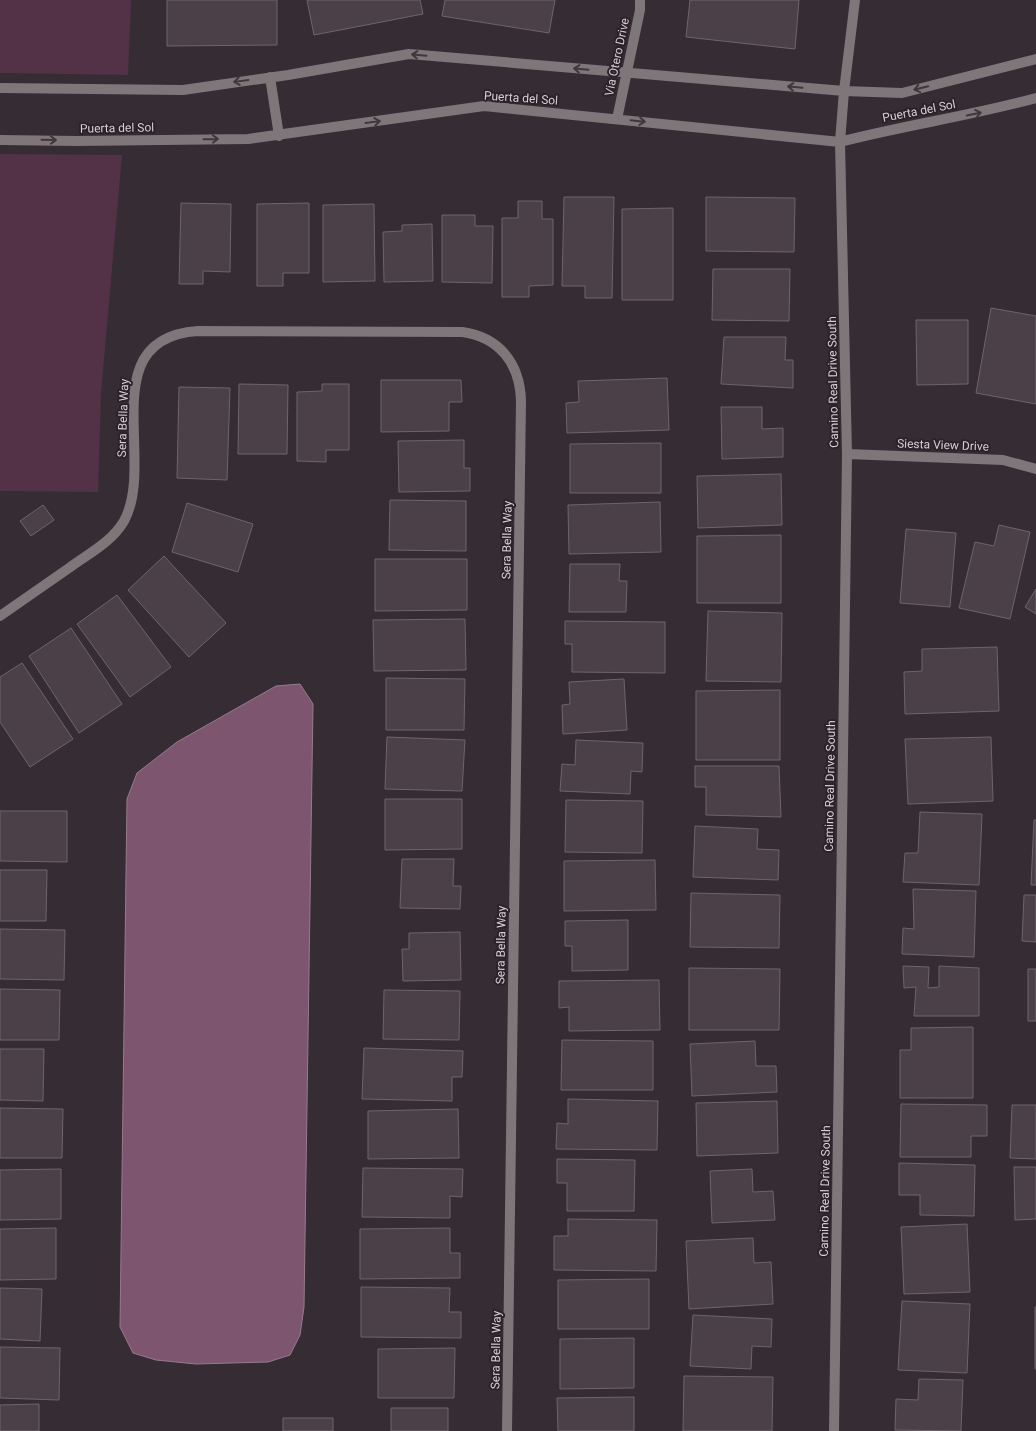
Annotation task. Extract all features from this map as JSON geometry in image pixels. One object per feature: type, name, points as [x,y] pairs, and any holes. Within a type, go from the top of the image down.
[{"type":"street","name":"Via Otero Drive","points":[[617,119],[640,10],[640,0]]},
{"type":"street","name":"Camino Real Drive South","points":[[834,1431],[847,454],[840,142],[855,0]]},
{"type":"street","name":"Puerta del Sol","points":[[0,88],[183,90],[409,54],[844,91],[902,93],[1036,59]]},
{"type":"street","points":[[270,77],[279,136]]},
{"type":"street","name":"Puerta del Sol","points":[[0,140],[248,139],[484,106],[840,142],[884,130],[995,110],[1036,98]]},
{"type":"street","name":"Sera Bella Way","points":[[0,616],[106,542],[124,521],[132,498],[135,378],[144,358],[153,348],[173,334],[198,330],[462,332],[475,334],[493,342],[508,357],[519,378],[522,401],[507,1431]]},
{"type":"street","name":"Siesta View Drive","points":[[847,454],[1002,460],[1036,469]]},
{"type":"shaded area","points":[[0,0],[131,0],[128,75],[0,73]]},
{"type":"shaded area","points":[[0,154],[122,155],[101,394],[98,492],[0,491]]},
{"type":"shaded area","points":[[300,684],[313,704],[304,1307],[300,1335],[290,1355],[268,1362],[196,1364],[156,1360],[133,1353],[120,1327],[127,799],[137,773],[177,742],[276,686]]},
{"type":"building","points":[[167,0],[277,0],[277,45],[167,46]]},
{"type":"building","points":[[307,0],[420,0],[423,14],[314,35]]},
{"type":"building","points":[[445,0],[555,0],[549,33],[442,16]]},
{"type":"building","points":[[690,0],[799,0],[795,49],[686,37]]},
{"type":"building","points":[[564,197],[614,197],[612,298],[585,298],[585,286],[562,286]]},
{"type":"building","points":[[706,197],[795,198],[794,252],[706,251]]},
{"type":"building","points":[[518,201],[542,201],[542,219],[553,219],[553,285],[529,286],[529,297],[502,297],[502,218],[518,218]]},
{"type":"building","points":[[181,203],[231,204],[230,272],[203,271],[203,284],[179,284]]},
{"type":"building","points":[[309,203],[309,273],[283,273],[283,286],[257,286],[257,204]]},
{"type":"building","points":[[374,204],[375,281],[323,282],[323,205]]},
{"type":"building","points":[[673,208],[673,300],[622,300],[622,209]]},
{"type":"building","points":[[442,215],[475,215],[475,226],[493,226],[492,283],[442,282]]},
{"type":"building","points":[[432,224],[433,281],[384,282],[383,232],[402,231],[402,225]]},
{"type":"building","points":[[713,269],[790,269],[789,321],[712,320]]},
{"type":"building","points":[[991,308],[1036,316],[1036,404],[976,393]]},
{"type":"building","points":[[916,320],[968,320],[968,384],[917,385]]},
{"type":"building","points":[[724,337],[786,337],[785,360],[793,360],[793,388],[721,384]]},
{"type":"building","points":[[667,378],[669,430],[567,433],[566,403],[579,402],[578,381]]},
{"type":"building","points":[[381,380],[461,380],[462,402],[449,402],[449,431],[381,432]]},
{"type":"building","points":[[239,384],[288,385],[287,454],[238,454]]},
{"type":"building","points":[[322,384],[349,384],[349,450],[326,450],[326,462],[297,461],[297,392],[322,391]]},
{"type":"building","points":[[179,387],[230,388],[227,480],[177,478]]},
{"type":"building","points":[[721,407],[762,407],[762,429],[783,428],[783,457],[722,459]]},
{"type":"building","points":[[464,440],[464,468],[470,468],[470,491],[399,492],[398,441]]},
{"type":"building","points":[[661,443],[661,493],[570,493],[570,444]]},
{"type":"building","points":[[781,474],[782,525],[698,528],[697,476]]},
{"type":"building","points":[[390,500],[466,501],[466,551],[389,550]]},
{"type":"building","points":[[660,502],[661,552],[569,554],[568,505]]},
{"type":"building","points":[[187,503],[253,524],[238,572],[172,552]]},
{"type":"building","points":[[43,505],[54,520],[31,536],[20,521]]},
{"type":"building","points":[[999,525],[1030,532],[1010,619],[959,608],[975,542],[994,546]]},
{"type":"building","points":[[906,529],[956,533],[950,607],[900,603]]},
{"type":"building","points":[[781,535],[781,603],[697,603],[697,536]]},
{"type":"building","points":[[164,556],[226,623],[189,657],[128,590]]},
{"type":"building","points":[[375,559],[467,559],[467,610],[375,611]]},
{"type":"building","points":[[570,564],[620,564],[619,581],[627,581],[626,612],[569,612]]},
{"type":"building","points":[[1036,589],[1036,614],[1025,607]]},
{"type":"building","points":[[117,595],[171,667],[130,697],[77,624]]},
{"type":"building","points":[[708,611],[782,613],[781,682],[706,681]]},
{"type":"building","points":[[465,619],[466,670],[374,671],[373,620]]},
{"type":"building","points":[[565,621],[665,622],[665,673],[572,672],[572,644],[565,644]]},
{"type":"building","points":[[71,628],[122,704],[79,733],[29,656]]},
{"type":"building","points":[[997,647],[999,711],[905,714],[904,672],[922,671],[922,649]]},
{"type":"building","points":[[22,663],[73,739],[30,767],[0,722],[0,677]]},
{"type":"building","points":[[386,678],[465,679],[464,730],[386,730]]},
{"type":"building","points":[[624,679],[627,730],[563,734],[562,705],[570,704],[569,682]]},
{"type":"building","points":[[780,690],[780,760],[696,760],[696,691]]},
{"type":"building","points":[[387,737],[465,740],[462,791],[385,789]]},
{"type":"building","points":[[991,737],[993,801],[908,804],[905,739]]},
{"type":"building","points":[[576,740],[643,743],[642,772],[631,771],[630,794],[560,791],[562,764],[575,765]]},
{"type":"building","points":[[695,766],[779,766],[781,817],[706,815],[706,787],[695,787]]},
{"type":"building","points":[[385,799],[462,799],[462,849],[385,850]]},
{"type":"building","points":[[566,800],[643,801],[642,853],[565,852]]},
{"type":"building","points":[[0,811],[67,811],[67,862],[0,861]]},
{"type":"building","points":[[920,812],[982,814],[979,885],[903,882],[905,853],[918,853]]},
{"type":"building","points":[[1034,820],[1036,820],[1036,885],[1031,885]]},
{"type":"building","points":[[695,826],[758,829],[757,849],[779,850],[778,880],[693,877]]},
{"type":"building","points":[[402,859],[454,859],[453,886],[461,886],[460,909],[400,908]]},
{"type":"building","points":[[655,860],[656,910],[564,911],[564,861]]},
{"type":"building","points":[[0,870],[47,870],[46,921],[0,921]]},
{"type":"building","points":[[913,889],[976,891],[974,957],[902,954],[903,928],[914,929]]},
{"type":"building","points":[[691,893],[780,895],[779,948],[690,947]]},
{"type":"building","points":[[1024,895],[1036,895],[1036,942],[1022,941]]},
{"type":"building","points":[[628,920],[628,970],[572,971],[572,946],[565,946],[565,921]]},
{"type":"building","points":[[0,929],[65,930],[64,980],[0,979]]},
{"type":"building","points":[[460,932],[461,980],[403,981],[402,949],[409,949],[409,933]]},
{"type":"building","points":[[903,966],[929,967],[928,988],[939,987],[939,966],[979,968],[979,1016],[914,1016],[916,987],[904,988]]},
{"type":"building","points":[[689,968],[780,969],[779,1030],[689,1030]]},
{"type":"building","points":[[1028,969],[1036,969],[1036,1021],[1028,1021]]},
{"type":"building","points":[[659,980],[660,1030],[569,1031],[569,1007],[559,1008],[559,981]]},
{"type":"building","points":[[0,989],[60,990],[59,1040],[0,1040]]},
{"type":"building","points":[[384,990],[460,991],[459,1040],[383,1039]]},
{"type":"building","points":[[973,1027],[973,1098],[900,1098],[900,1050],[911,1050],[911,1028]]},
{"type":"building","points":[[562,1040],[653,1041],[653,1090],[561,1090]]},
{"type":"building","points":[[755,1041],[756,1066],[776,1066],[777,1092],[692,1096],[690,1044]]},
{"type":"building","points":[[364,1048],[463,1051],[462,1077],[452,1077],[452,1101],[362,1099]]},
{"type":"building","points":[[0,1049],[44,1049],[43,1101],[0,1100]]},
{"type":"building","points":[[568,1099],[658,1101],[657,1150],[556,1149],[557,1123],[568,1124]]},
{"type":"building","points":[[777,1101],[778,1153],[697,1156],[696,1103]]},
{"type":"building","points":[[901,1104],[987,1105],[987,1136],[971,1136],[971,1157],[900,1157]]},
{"type":"building","points":[[1012,1105],[1036,1105],[1036,1159],[1010,1158]]},
{"type":"building","points":[[0,1108],[63,1109],[62,1158],[0,1158]]},
{"type":"building","points":[[458,1109],[459,1158],[368,1159],[368,1111]]},
{"type":"building","points":[[557,1159],[635,1160],[634,1211],[567,1211],[567,1183],[557,1183]]},
{"type":"building","points":[[899,1163],[975,1165],[974,1216],[920,1215],[920,1195],[899,1195]]},
{"type":"building","points":[[1014,1167],[1036,1167],[1036,1219],[1015,1220]]},
{"type":"building","points":[[363,1168],[463,1169],[462,1197],[450,1196],[450,1218],[362,1217]]},
{"type":"building","points":[[61,1169],[61,1219],[0,1220],[0,1170]]},
{"type":"building","points":[[752,1169],[753,1192],[773,1191],[775,1220],[712,1223],[710,1171]]},
{"type":"building","points":[[568,1219],[657,1220],[656,1271],[554,1270],[554,1236],[568,1236]]},
{"type":"building","points":[[967,1224],[970,1292],[904,1294],[901,1227]]},
{"type":"building","points":[[56,1228],[56,1279],[0,1280],[0,1229]]},
{"type":"building","points":[[450,1228],[450,1253],[460,1253],[460,1278],[360,1279],[360,1229]]},
{"type":"building","points":[[753,1238],[754,1263],[771,1262],[773,1304],[689,1309],[686,1241]]},
{"type":"building","points":[[649,1279],[649,1329],[558,1329],[558,1280]]},
{"type":"building","points":[[361,1287],[450,1288],[449,1312],[461,1312],[461,1338],[361,1337]]},
{"type":"building","points":[[0,1288],[42,1289],[40,1341],[0,1339]]},
{"type":"building","points":[[902,1301],[970,1304],[967,1373],[898,1370]]},
{"type":"building","points":[[1036,1307],[1036,1369],[1035,1369]]},
{"type":"building","points":[[693,1315],[772,1319],[771,1347],[752,1346],[751,1369],[690,1366]]},
{"type":"building","points":[[634,1338],[634,1388],[560,1389],[560,1339]]},
{"type":"building","points":[[0,1347],[60,1348],[59,1400],[0,1398]]},
{"type":"building","points":[[455,1348],[454,1398],[378,1398],[378,1349]]},
{"type":"building","points":[[684,1376],[773,1377],[772,1431],[683,1431]]},
{"type":"building","points":[[919,1379],[963,1380],[961,1431],[895,1430],[896,1399],[918,1400]]},
{"type":"building","points":[[634,1397],[634,1431],[558,1431],[557,1398]]},
{"type":"building","points":[[39,1404],[39,1431],[0,1431],[0,1405]]},
{"type":"building","points":[[391,1408],[448,1408],[448,1431],[391,1431]]},
{"type":"building","points":[[283,1418],[333,1418],[333,1431],[283,1431]]}]
